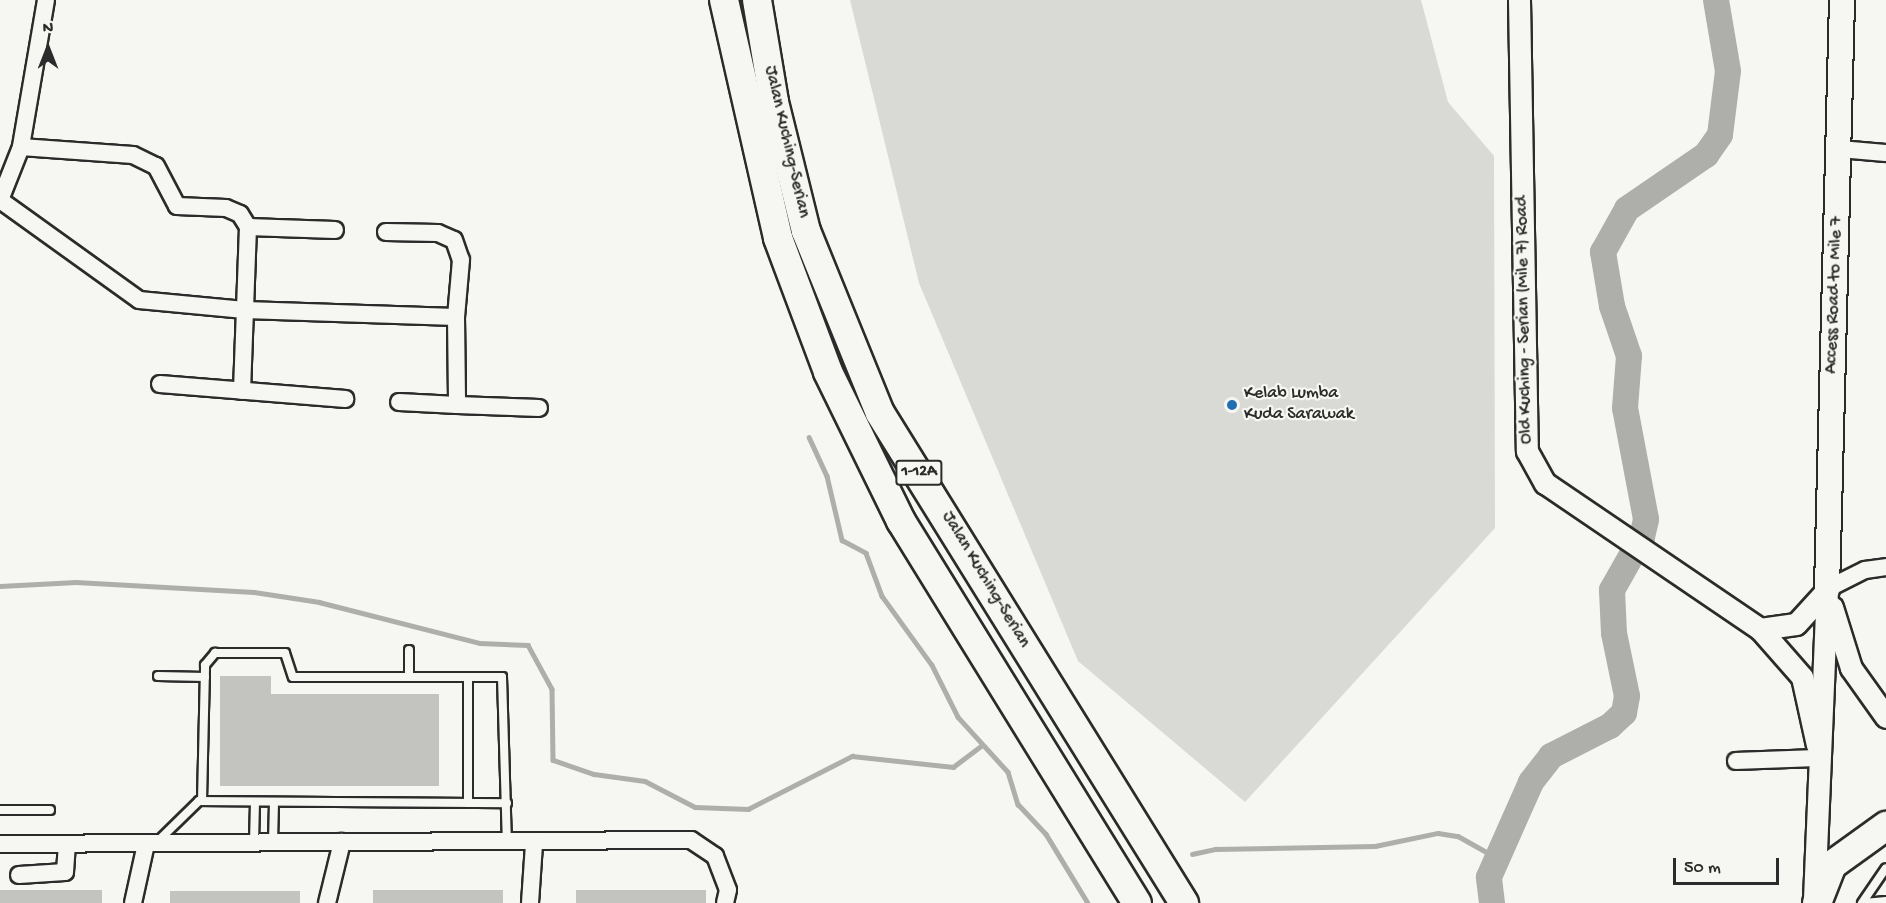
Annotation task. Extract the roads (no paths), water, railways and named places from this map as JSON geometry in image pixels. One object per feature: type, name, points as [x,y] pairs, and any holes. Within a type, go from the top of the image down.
[{"type":"highway","name":"Jalan Kuching-Serian","points":[[724,0],[778,238],[828,372],[901,521],[1137,903]]},
{"type":"highway","name":"Jalan Kuching-Serian","points":[[757,0],[796,197],[824,282],[880,413],[1184,903]]},
{"type":"highway","points":[[1816,903],[1832,865],[1886,826]]},
{"type":"main road","name":"Access Road to Mile 7","points":[[1827,589],[1842,0]]},
{"type":"street","points":[[46,0],[21,147],[0,200],[139,300],[245,310],[456,317]]},
{"type":"street","name":"Old Kuching - Serian (Mile 7) Road","points":[[1519,0],[1527,451],[1545,483],[1667,569],[1760,629],[1802,677],[1817,752]]},
{"type":"street","points":[[21,147],[145,159],[156,166],[177,206],[226,208],[240,214],[248,227],[242,392]]},
{"type":"street","points":[[1839,149],[1886,153]]},
{"type":"street","points":[[248,227],[334,230]]},
{"type":"street","points":[[386,232],[438,233],[454,240],[461,260],[456,317],[457,405]]},
{"type":"street","points":[[160,384],[345,399]]},
{"type":"street","points":[[399,402],[539,408]]},
{"type":"street","points":[[1760,629],[1796,624],[1827,589],[1865,570],[1886,567]]},
{"type":"street","points":[[1827,589],[1851,668],[1886,717]]},
{"type":"street","points":[[1816,903],[1817,752],[1827,589]]},
{"type":"street","points":[[1736,761],[1817,752]]},
{"type":"street","points":[[0,844],[534,843],[690,840],[716,856],[728,890],[724,903]]},
{"type":"street","points":[[327,903],[342,842]]},
{"type":"street","points":[[530,903],[534,843]]},
{"type":"street","points":[[19,875],[65,872],[67,844]]},
{"type":"street","points":[[133,903],[151,844]]},
{"type":"lane","points":[[409,650],[409,677]]},
{"type":"lane","points":[[202,801],[205,677],[208,658],[215,653],[270,653],[290,658],[292,677],[502,677],[507,683],[507,843]]},
{"type":"lane","points":[[158,676],[205,677]]},
{"type":"lane","points":[[468,677],[468,803]]},
{"type":"lane","points":[[151,844],[192,804],[202,801],[507,803]]},
{"type":"lane","points":[[254,843],[255,801]]},
{"type":"lane","points":[[273,843],[274,801]]},
{"type":"lane","points":[[0,810],[50,810]]},
{"type":"lane","points":[[1863,903],[1886,868]]},
{"type":"lane","points":[[1863,903],[1886,901]]},
{"type":"waterway","points":[[1492,903],[1489,877],[1531,782],[1551,756],[1610,726],[1624,713],[1627,696],[1614,633],[1612,590],[1642,537],[1646,519],[1625,408],[1629,356],[1612,306],[1603,252],[1627,209],[1706,155],[1720,135],[1728,71],[1716,0]]},
{"type":"waterway","points":[[809,437],[827,476],[842,540],[866,553],[882,596],[932,665],[958,717],[1008,772],[1018,804],[1046,834],[1088,903]]},
{"type":"waterway","points":[[0,586],[76,582],[254,592],[319,602],[480,643],[528,645],[552,689],[553,760],[594,774],[645,781],[695,807],[748,809],[852,756],[953,767],[982,745]]},
{"type":"waterway","points":[[1192,854],[1215,849],[1375,846],[1438,833],[1458,836],[1499,859]]},
{"type":"place","name":"Kelab Lumba Kuda Sarawak","points":[[1232,405]]}]
